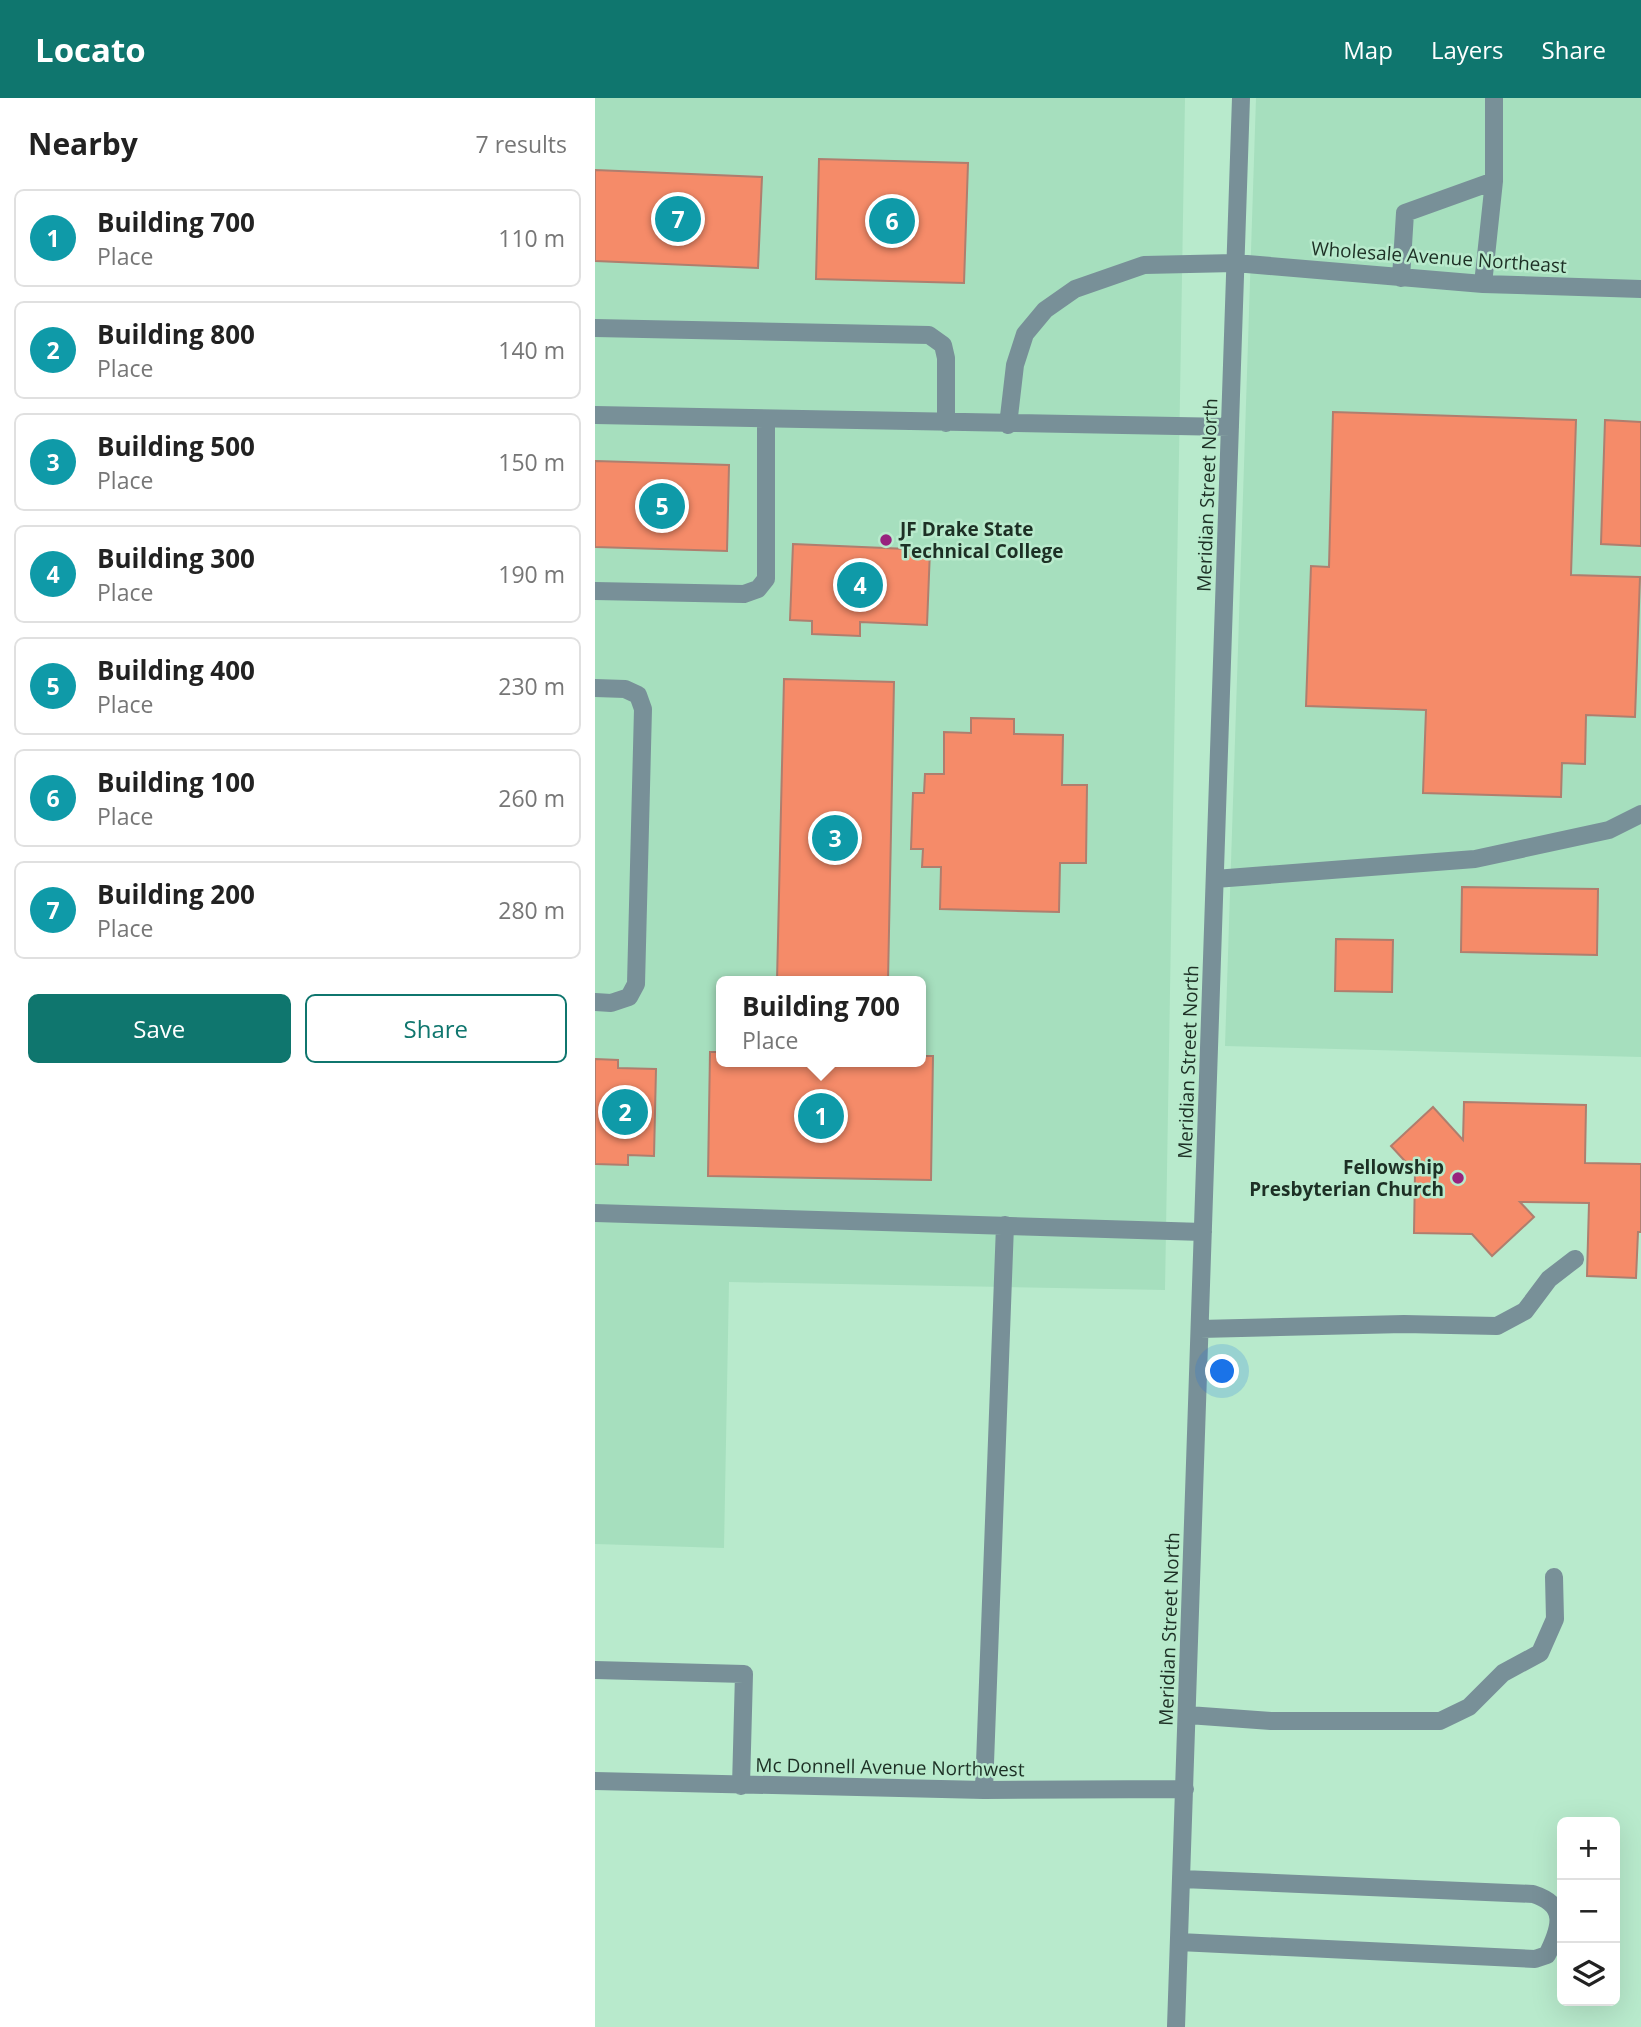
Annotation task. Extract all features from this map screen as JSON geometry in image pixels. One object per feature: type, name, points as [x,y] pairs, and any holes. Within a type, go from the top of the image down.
[{"type":"street","name":"Meridian Street North","points":[[1177,2027],[1241,98]]},
{"type":"street","points":[[1483,284],[1494,181],[1494,98]]},
{"type":"street","points":[[1401,278],[1405,213],[1494,181]]},
{"type":"street","name":"Wholesale Avenue Northeast","points":[[1008,425],[1015,365],[1025,334],[1045,310],[1075,289],[1144,265],[1235,263],[1483,284],[1641,289]]},
{"type":"street","points":[[595,328],[929,335],[943,345],[946,358],[946,424]]},
{"type":"street","points":[[595,415],[946,424],[1230,427]]},
{"type":"street","points":[[595,591],[744,594],[758,589],[766,579],[766,419]]},
{"type":"street","points":[[595,688],[625,689],[638,695],[643,709],[636,984],[629,998],[611,1003],[595,1002]]},
{"type":"street","points":[[1215,879],[1475,859],[1609,830],[1641,814]]},
{"type":"street","points":[[595,1213],[1203,1232]]},
{"type":"street","points":[[983,1790],[1005,1225]]},
{"type":"street","points":[[1200,1329],[1404,1324],[1497,1326],[1525,1311],[1549,1279],[1575,1259]]},
{"type":"street","points":[[1188,1715],[1271,1721],[1440,1721],[1469,1707],[1503,1673],[1540,1653],[1555,1619],[1554,1577]]},
{"type":"street","points":[[595,1670],[744,1674],[741,1786]]},
{"type":"street","name":"Mc Donnell Avenue Northwest","points":[[595,1781],[983,1790],[1185,1789]]},
{"type":"street","points":[[1179,1942],[1535,1959],[1547,1955],[1558,1933],[1558,1911],[1549,1899],[1533,1894],[1182,1879]]},
{"type":"shaded area","name":"JF Drake State Technical College","points":[[595,98],[1185,98],[1165,1290],[729,1282],[724,1548],[595,1544]]},
{"type":"shaded area","points":[[1256,98],[1641,98],[1641,1057],[1225,1046]]},
{"type":"building","points":[[819,159],[968,163],[964,283],[816,279]]},
{"type":"building","points":[[595,170],[762,177],[758,268],[595,261]]},
{"type":"building","points":[[1333,412],[1576,420],[1571,575],[1640,577],[1635,717],[1586,715],[1585,764],[1562,763],[1561,797],[1423,793],[1426,710],[1306,706],[1311,566],[1329,567]]},
{"type":"building","points":[[1605,420],[1641,422],[1641,546],[1601,544]]},
{"type":"building","points":[[595,461],[729,465],[727,551],[595,547]]},
{"type":"building","points":[[793,544],[930,550],[927,625],[860,622],[860,636],[812,634],[812,621],[790,620]]},
{"type":"building","points":[[784,679],[894,682],[888,976],[777,976]]},
{"type":"building","points":[[971,718],[1014,719],[1014,734],[1063,735],[1062,785],[1087,785],[1086,863],[1060,863],[1059,912],[940,909],[941,867],[922,867],[923,849],[911,849],[913,793],[924,793],[925,774],[944,774],[944,732],[971,733]]},
{"type":"building","points":[[1462,887],[1598,889],[1597,955],[1461,952]]},
{"type":"building","points":[[1336,939],[1393,940],[1392,992],[1335,991]]},
{"type":"building","points":[[710,1052],[716,1052],[716,1067],[926,1067],[926,1056],[933,1056],[931,1180],[708,1176]]},
{"type":"building","points":[[595,1059],[618,1060],[618,1068],[656,1069],[654,1156],[628,1155],[628,1165],[595,1164]]},
{"type":"building","points":[[1464,1102],[1586,1105],[1585,1163],[1641,1164],[1641,1232],[1638,1232],[1636,1278],[1587,1276],[1589,1203],[1520,1202],[1534,1217],[1492,1256],[1472,1234],[1414,1233],[1415,1172],[1391,1146],[1433,1107],[1463,1140]]},
{"type":"place","name":"Building 200","points":[[678,219]]},
{"type":"place","name":"Building 100","points":[[892,221]]},
{"type":"place","name":"Building 400","points":[[662,506]]},
{"type":"place","name":"JF Drake State Technical College","points":[[886,540]]},
{"type":"place","name":"Building 300","points":[[860,585]]},
{"type":"place","name":"Building 500","points":[[835,838]]},
{"type":"place","name":"Building 800","points":[[625,1112]]},
{"type":"place","name":"Building 700","points":[[821,1116]]},
{"type":"place","name":"Fellowship Presbyterian Church","points":[[1458,1178]]}]
